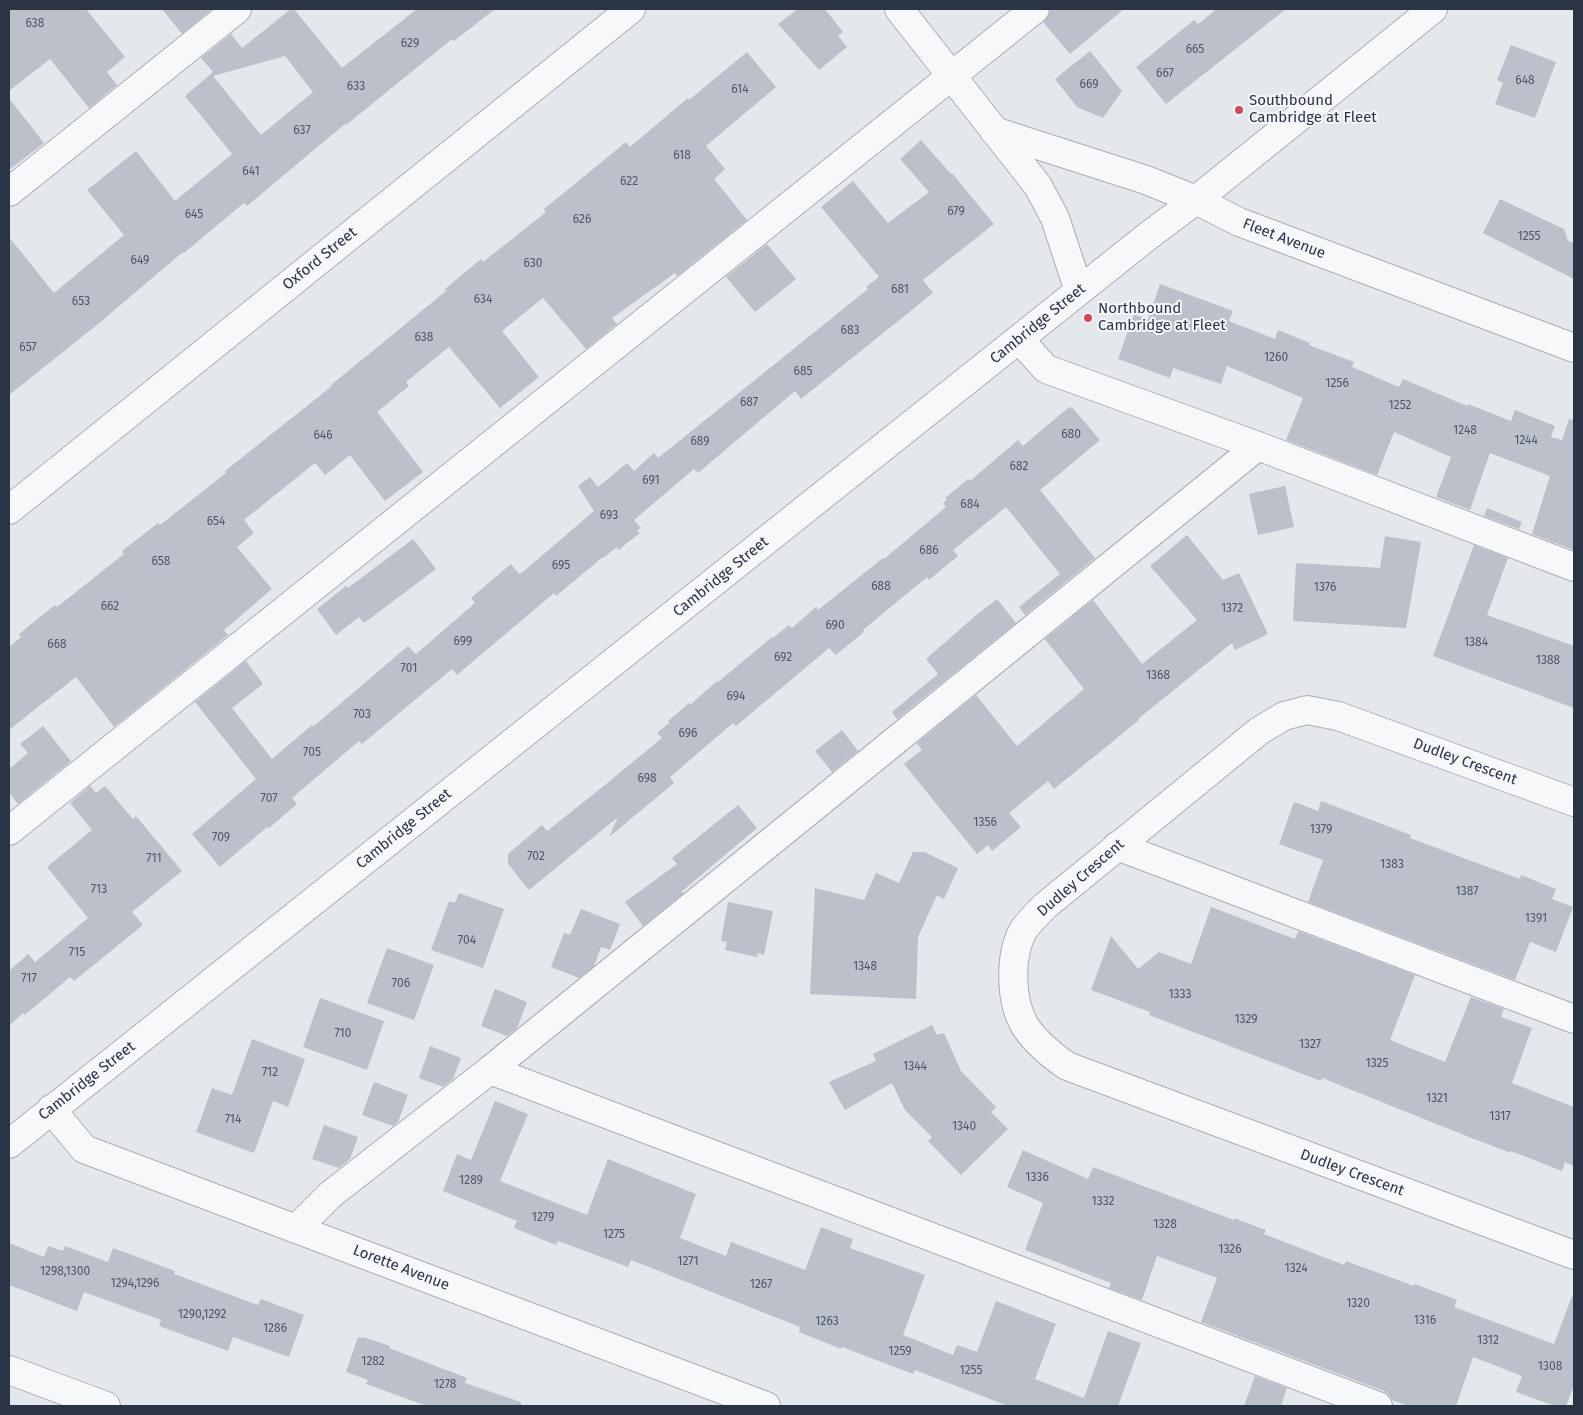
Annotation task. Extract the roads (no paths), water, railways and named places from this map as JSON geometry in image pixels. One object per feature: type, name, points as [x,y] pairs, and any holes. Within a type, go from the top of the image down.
[{"type":"street","points":[[9,192],[237,9]]},
{"type":"street","name":"Oxford Street","points":[[9,510],[631,9]]},
{"type":"street","points":[[899,9],[1038,186],[1055,218],[1079,291]]},
{"type":"street","points":[[9,831],[1035,9]]},
{"type":"street","name":"Cambridge Street","points":[[9,1144],[1079,291],[1196,200],[1433,9]]},
{"type":"street","name":"Fleet Avenue","points":[[994,130],[1146,180],[1196,200],[1239,222],[1574,348]]},
{"type":"street","points":[[1019,339],[1046,369],[1258,446],[1574,567]]},
{"type":"street","points":[[296,1229],[330,1195],[490,1070],[1258,446]]},
{"type":"street","name":"Dudley Crescent","points":[[1574,802],[1338,716],[1307,710],[1284,716],[1259,731],[1045,906],[1025,929],[1017,946],[1013,972],[1016,1000],[1024,1025],[1037,1042],[1066,1066],[1574,1255]]},
{"type":"street","points":[[1117,846],[1574,1019]]},
{"type":"street","points":[[490,1070],[1378,1406]]},
{"type":"street","name":"Lorette Avenue","points":[[51,1110],[84,1149],[766,1406]]},
{"type":"street","points":[[9,1370],[106,1406]]},
{"type":"place","name":"Southbound Cambridge at Fleet","points":[[1239,110]]},
{"type":"place","name":"Northbound Cambridge at Fleet","points":[[1088,318]]}]
